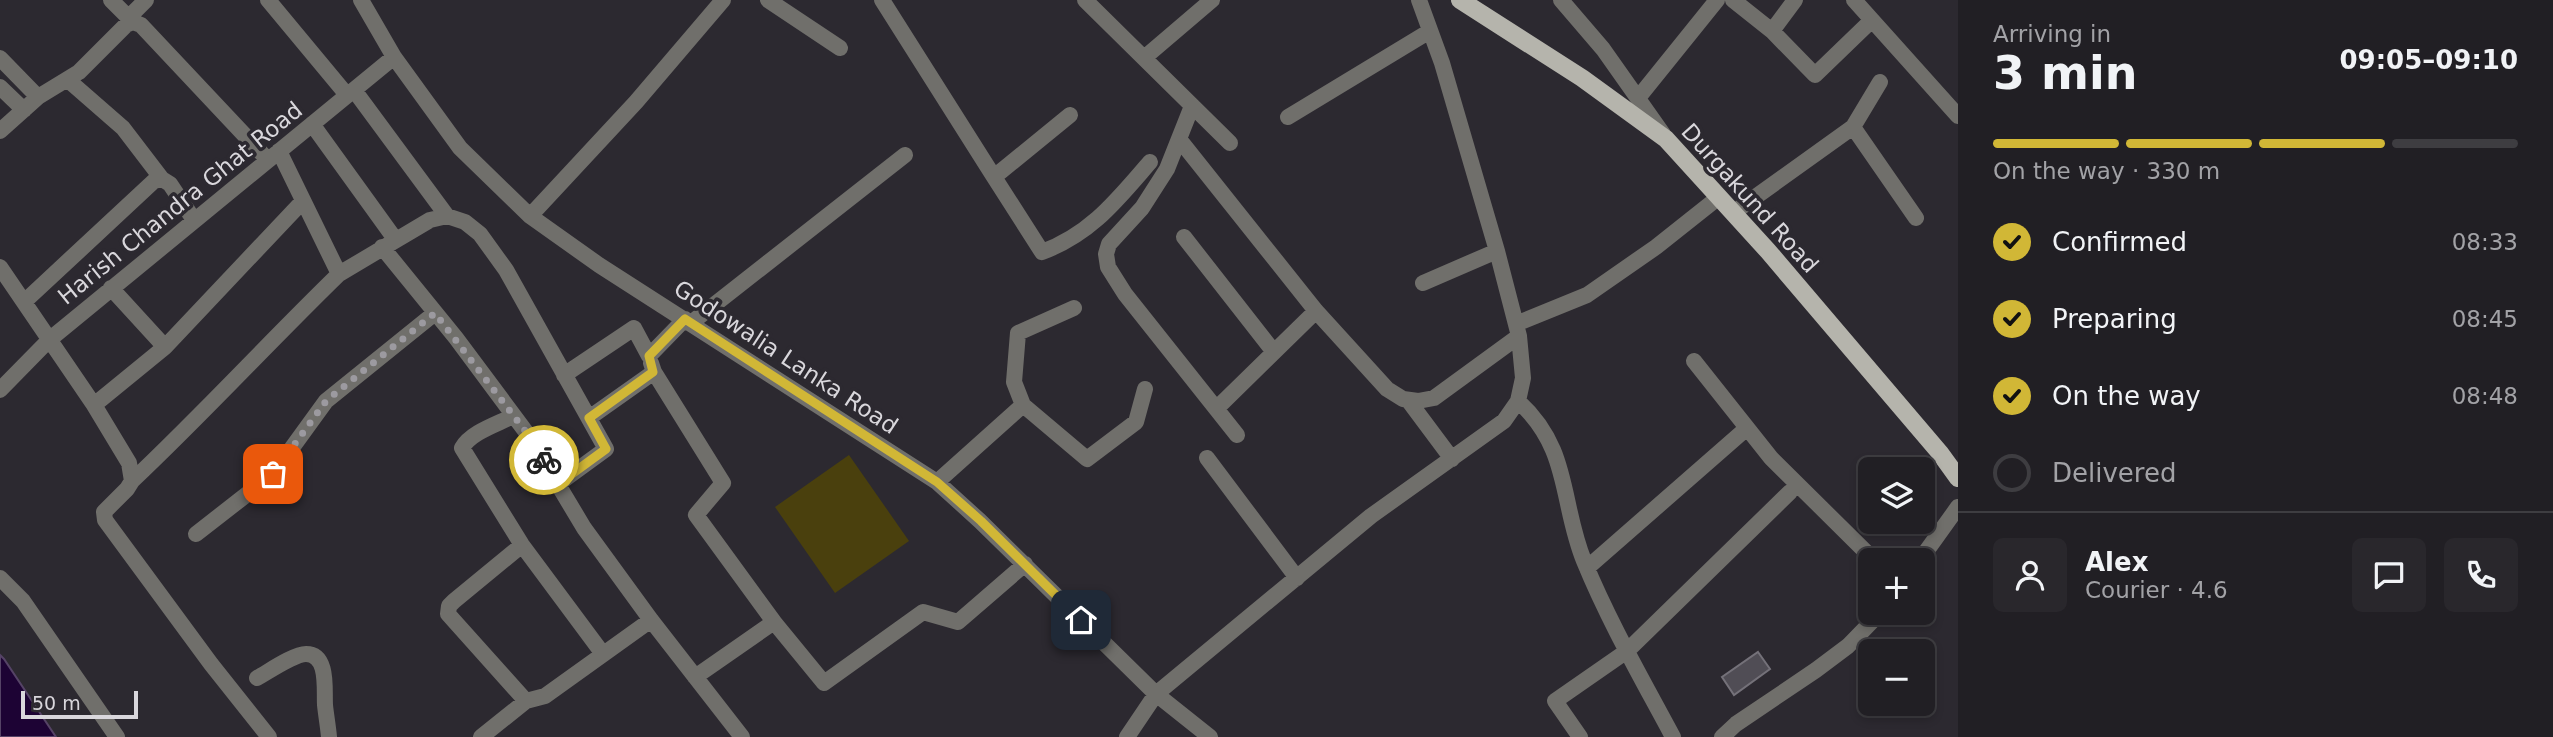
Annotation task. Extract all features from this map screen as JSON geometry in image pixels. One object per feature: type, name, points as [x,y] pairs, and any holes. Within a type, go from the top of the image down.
[{"type":"main road","name":"Durgakund Road","points":[[1460,0],[1571,70],[1666,139],[1733,212],[1940,453],[1958,478]]},
{"type":"street","points":[[111,0],[131,20],[141,25],[274,156],[303,201],[338,274]]},
{"type":"street","points":[[0,131],[38,97],[79,72],[131,20],[146,0]]},
{"type":"street","points":[[268,0],[350,92],[447,216]]},
{"type":"street","name":"Godowalia Lanka Road","points":[[361,0],[394,57],[460,148],[530,216],[599,265],[937,482],[1025,564],[1156,694],[1210,737]]},
{"type":"street","points":[[530,216],[636,102],[723,0]]},
{"type":"street","points":[[768,0],[840,48]]},
{"type":"street","points":[[882,0],[1042,252],[1062,245],[1092,225],[1150,162]]},
{"type":"street","points":[[1085,0],[1230,143]]},
{"type":"street","points":[[1144,58],[1212,0]]},
{"type":"street","points":[[1127,737],[1156,694],[1371,516],[1504,421],[1518,401],[1523,378],[1517,330],[1497,251],[1442,63],[1419,0]]},
{"type":"street","points":[[1561,0],[1603,49],[1666,139]]},
{"type":"street","points":[[1638,98],[1717,0]]},
{"type":"street","points":[[1733,0],[1772,31],[1815,75],[1872,20]]},
{"type":"street","points":[[1772,31],[1795,0]]},
{"type":"street","points":[[1854,0],[1958,116]]},
{"type":"street","points":[[1288,117],[1430,31]]},
{"type":"street","name":"Harish Chandra Ghat Road","points":[[0,390],[49,340],[394,57]]},
{"type":"street","points":[[0,58],[38,97]]},
{"type":"street","points":[[68,80],[122,128],[162,179],[170,184],[194,220]]},
{"type":"street","points":[[1733,212],[1853,127],[1880,82]]},
{"type":"street","points":[[0,87],[23,110]]},
{"type":"street","points":[[1192,106],[1167,169],[1142,208],[1109,244],[1106,254],[1108,267],[1125,294],[1237,435]]},
{"type":"street","points":[[994,177],[1070,115]]},
{"type":"street","points":[[312,124],[435,313],[529,436],[584,528],[742,737]]},
{"type":"street","points":[[1853,127],[1916,218]]},
{"type":"street","points":[[1179,139],[1315,311],[1388,388],[1408,400],[1434,398],[1517,330],[1587,295],[1656,247],[1719,197]]},
{"type":"street","points":[[589,418],[651,364],[688,321],[905,155]]},
{"type":"street","points":[[24,302],[153,181],[162,179]]},
{"type":"street","points":[[94,405],[164,347],[303,201]]},
{"type":"street","points":[[269,737],[211,664],[105,520],[104,512],[338,274],[430,219],[447,216],[465,222],[480,234],[506,270],[606,449],[558,484]]},
{"type":"street","points":[[1184,237],[1274,352]]},
{"type":"street","points":[[1423,283],[1497,251]]},
{"type":"street","points":[[0,267],[94,405],[129,463],[132,481]]},
{"type":"street","points":[[111,288],[164,347]]},
{"type":"street","points":[[1074,308],[1018,333],[1014,382],[1023,405],[1087,459],[1136,422],[1145,389]]},
{"type":"street","points":[[1217,408],[1315,311]]},
{"type":"street","points":[[196,534],[273,474],[326,401],[435,313]]},
{"type":"street","points":[[564,375],[634,328],[651,364],[723,483],[696,515],[774,622],[824,683],[923,612],[958,622],[1025,564]]},
{"type":"street","points":[[1694,361],[1771,458],[1862,548]]},
{"type":"street","points":[[1408,400],[1452,459]]},
{"type":"street","points":[[1518,401],[1538,421],[1552,447],[1561,470],[1575,532],[1587,568],[1673,737]]},
{"type":"street","points":[[937,482],[1023,405]]},
{"type":"street","points":[[513,416],[472,437],[462,448],[522,545],[603,654]]},
{"type":"street","points":[[1587,568],[1747,428]]},
{"type":"street","points":[[1207,458],[1297,579]]},
{"type":"street","points":[[1580,737],[1556,701],[1627,651],[1790,492]]},
{"type":"street","points":[[1929,548],[1958,507]]},
{"type":"street","points":[[522,545],[454,600],[449,606],[448,614],[526,701]]},
{"type":"street","points":[[0,578],[23,601],[117,737]]},
{"type":"street","points":[[481,737],[526,701],[545,696],[651,620]]},
{"type":"street","points":[[695,677],[774,622]]},
{"type":"street","points":[[1722,737],[1848,646],[1868,625]]},
{"type":"street","points":[[257,678],[298,656],[313,656],[319,661],[325,677],[325,706],[330,737]]},
{"type":"shaded area","points":[[849,455],[909,541],[835,593],[775,507]]},
{"type":"shaded area","points":[[0,655],[4,659],[56,737],[0,737]]},
{"type":"building","points":[[1758,652],[1770,669],[1734,695],[1722,677]]},
{"type":"way so far","points":[[273,474],[326,401],[435,313],[529,436],[544,460]]},
{"type":"route","points":[[544,460],[558,484],[606,449],[589,418],[653,372],[649,356],[685,319],[937,482],[981,521],[1081,620]]}]
